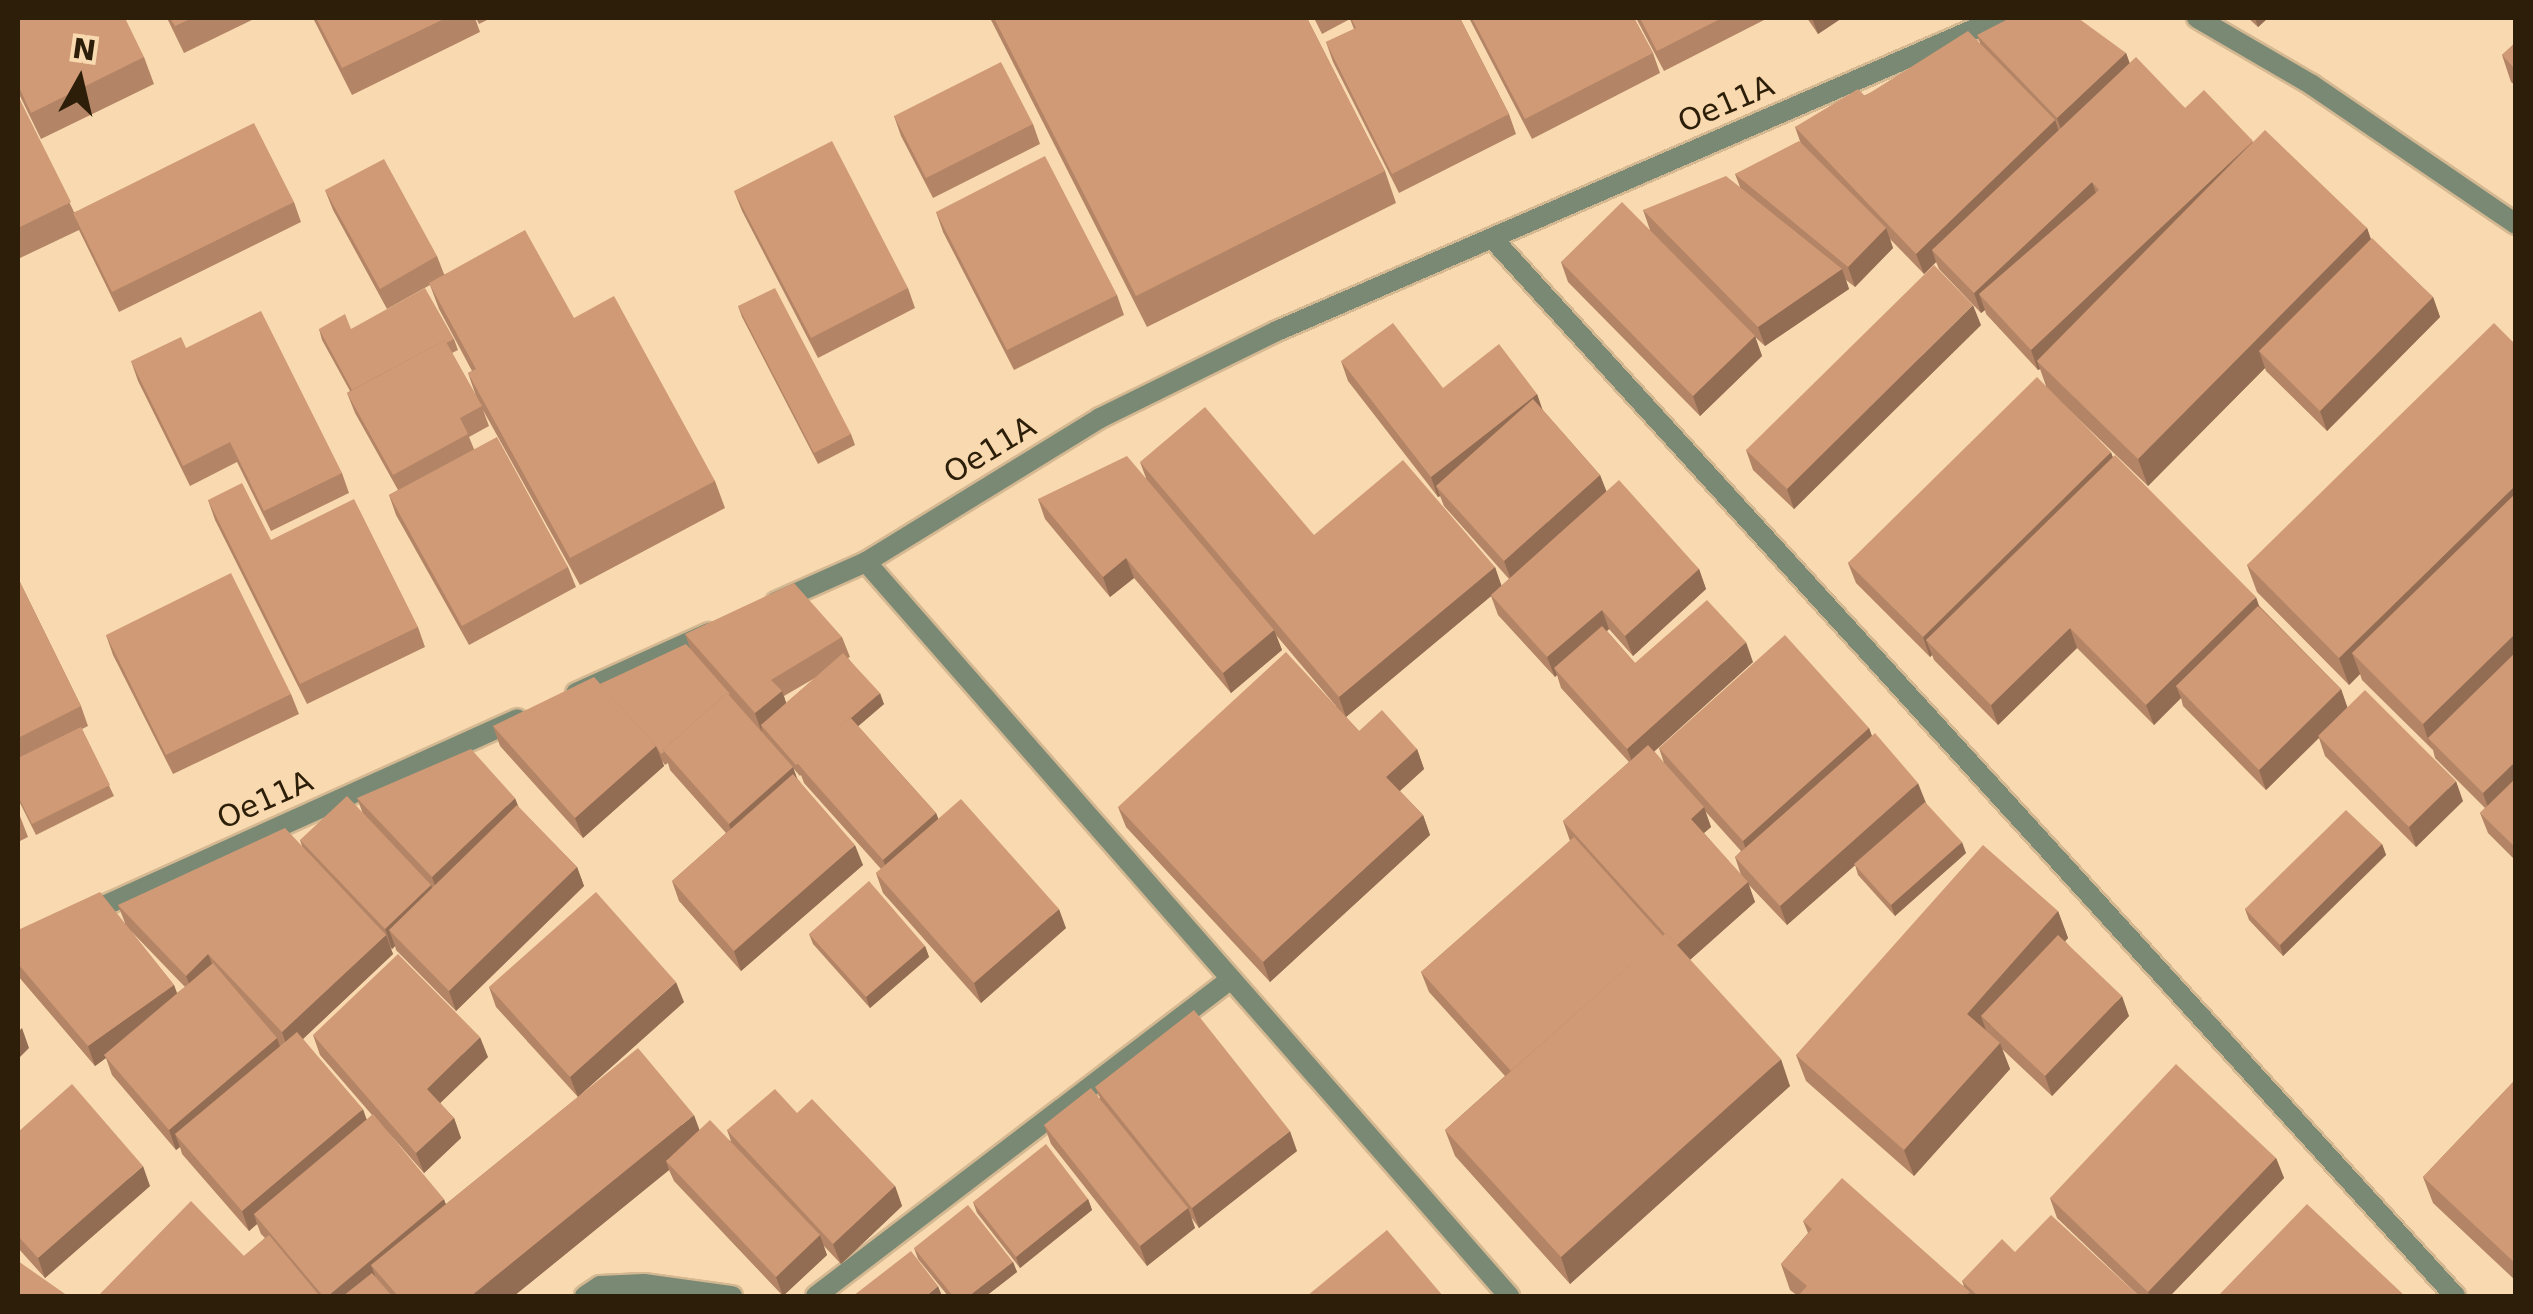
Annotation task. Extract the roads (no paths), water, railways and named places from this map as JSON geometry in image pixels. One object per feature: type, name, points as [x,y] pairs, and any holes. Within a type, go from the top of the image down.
[{"type":"street","name":"Oe11A","points":[[758,610],[866,562],[1100,418],[1277,331],[2000,18]]},
{"type":"street","points":[[2196,18],[2344,105],[2516,224]]},
{"type":"street","points":[[1492,238],[2455,1296]]},
{"type":"street","points":[[866,562],[1509,1296]]},
{"type":"street","name":"Oe11A","points":[[72,921],[721,627]]},
{"type":"street","points":[[816,1296],[1231,979]]},
{"type":"street","points":[[585,1296],[600,1286],[644,1284],[732,1296]]}]
